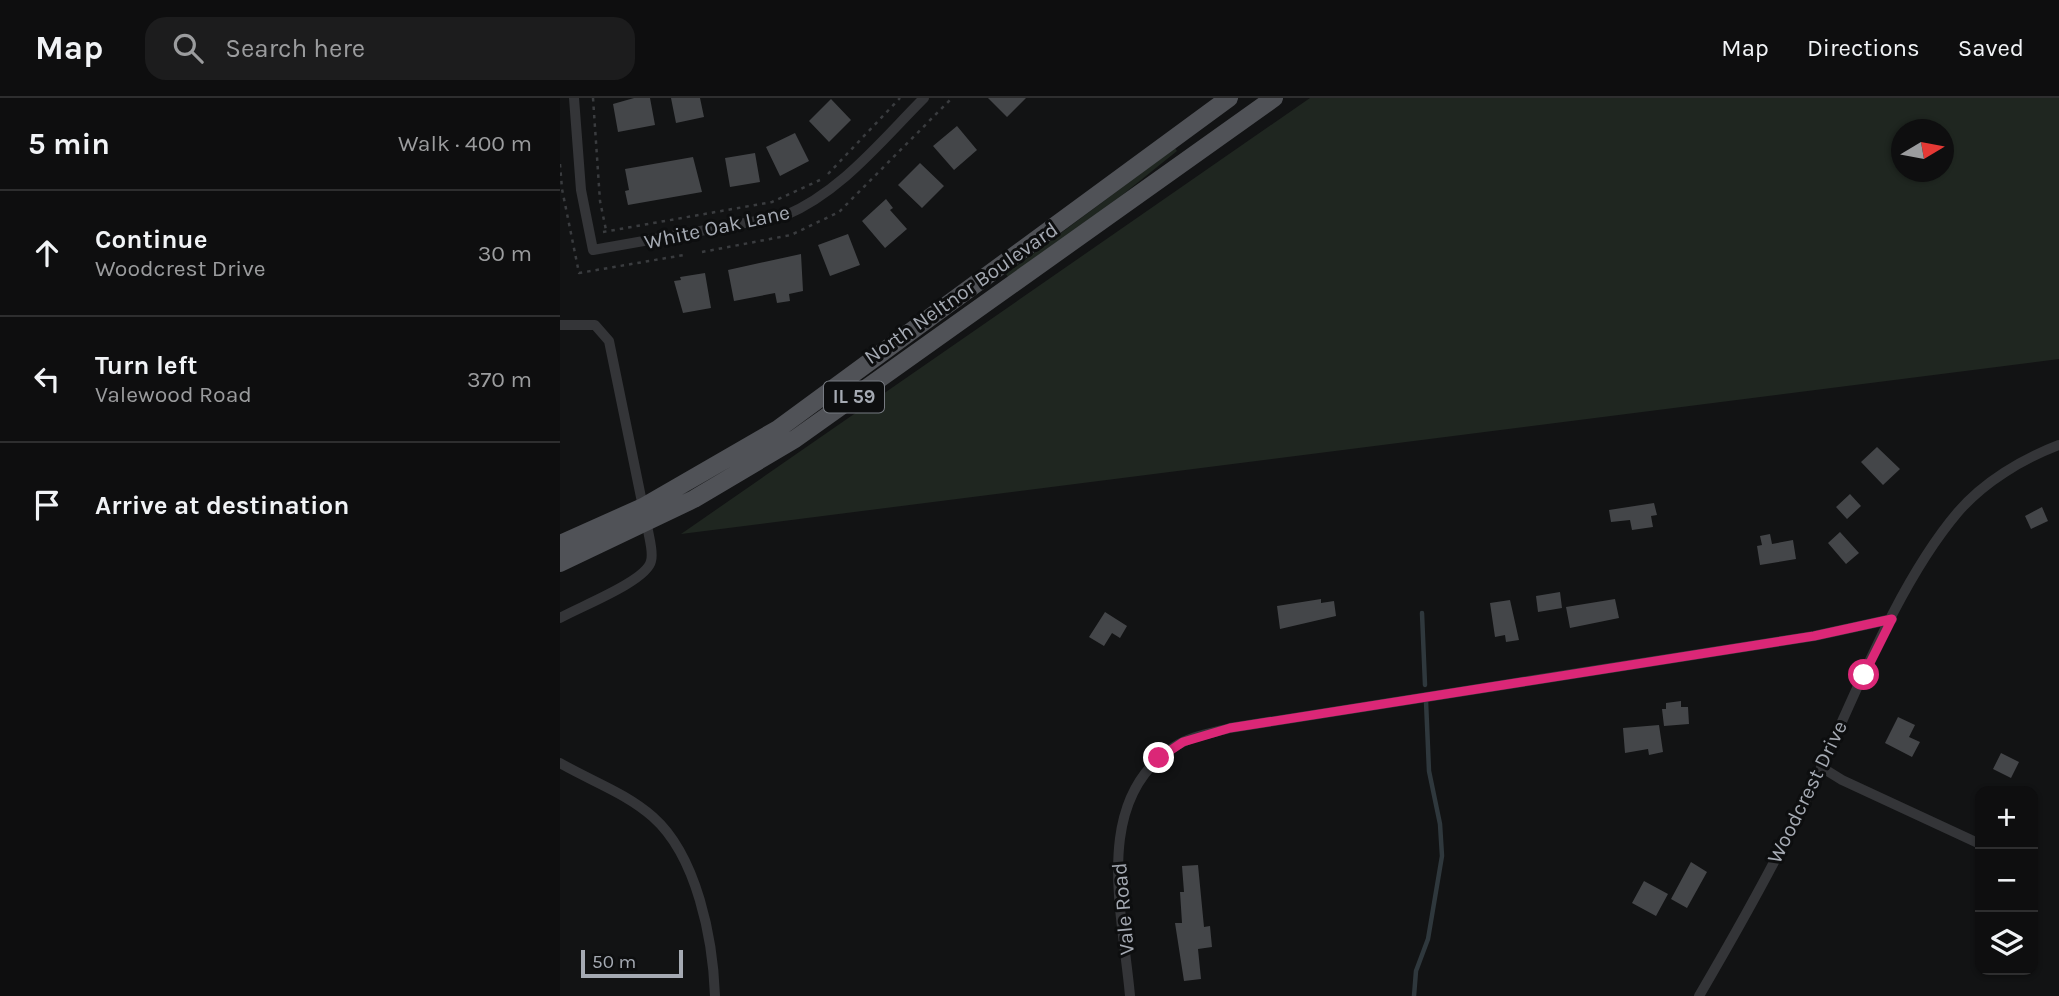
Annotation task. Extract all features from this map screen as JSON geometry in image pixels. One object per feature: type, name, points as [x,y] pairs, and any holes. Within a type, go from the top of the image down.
[{"type":"main road","name":"North Neltnor Boulevard","points":[[560,563],[645,515],[818,402],[1229,98]]},
{"type":"main road","name":"North Neltnor Boulevard","points":[[560,544],[645,515],[719,485],[794,439],[1274,98]]},
{"type":"street","points":[[574,98],[581,190],[590,234]]},
{"type":"street","name":"White Oak Lane","points":[[590,234],[593,250],[784,216],[828,194],[924,98]]},
{"type":"street","points":[[560,325],[595,325],[609,341],[652,559],[648,570],[634,581],[560,618]]},
{"type":"street","name":"Woodcrest Drive","points":[[1699,996],[1763,881],[1892,619],[1940,536],[1965,505],[2000,475],[2059,445]]},
{"type":"street","name":"Vale Road","points":[[1130,996],[1118,858],[1121,823],[1138,781],[1159,758],[1183,742],[1230,728],[1814,636],[1892,619]]},
{"type":"street","points":[[560,763],[620,794],[652,816],[671,838],[698,894],[715,996]]},
{"type":"street","points":[[1821,767],[1842,780],[1975,842]]},
{"type":"path","points":[[593,98],[606,231]]},
{"type":"path","points":[[590,234],[788,197],[827,174],[900,98]]},
{"type":"shaded area","points":[[1310,98],[2059,98],[2059,359],[681,534]]},
{"type":"shaded area","points":[[1175,148],[1177,151],[1121,196],[1008,277],[1006,274]]},
{"type":"building","points":[[634,98],[650,98],[655,125],[618,132],[613,104]]},
{"type":"building","points":[[671,98],[700,98],[704,117],[676,123]]},
{"type":"building","points":[[988,98],[1026,98],[1007,117]]},
{"type":"building","points":[[831,99],[851,120],[829,142],[809,121]]},
{"type":"building","points":[[957,126],[977,150],[954,170],[933,146]]},
{"type":"building","points":[[795,133],[809,161],[780,176],[766,147]]},
{"type":"building","points":[[755,153],[760,182],[730,187],[725,158]]},
{"type":"building","points":[[693,157],[702,192],[628,205],[625,191],[629,190],[625,169]]},
{"type":"building","points":[[920,163],[944,186],[922,208],[898,185]]},
{"type":"building","points":[[886,199],[893,208],[890,210],[907,229],[885,248],[862,221]]},
{"type":"building","points":[[848,234],[860,265],[830,276],[818,245]]},
{"type":"building","points":[[801,254],[803,291],[789,294],[790,301],[777,303],[775,293],[734,301],[728,270]]},
{"type":"building","points":[[705,273],[711,308],[683,313],[674,281],[681,280],[680,277]]},
{"type":"building","points":[[1877,447],[1900,469],[1883,485],[1861,462]]},
{"type":"building","points":[[1850,494],[1861,506],[1847,519],[1836,507]]},
{"type":"building","points":[[1654,503],[1657,515],[1651,516],[1653,527],[1632,530],[1630,520],[1611,522],[1609,510]]},
{"type":"building","points":[[2042,507],[2048,521],[2031,529],[2025,516]]},
{"type":"building","points":[[1840,532],[1859,553],[1846,564],[1828,543]]},
{"type":"building","points":[[1770,534],[1772,544],[1793,540],[1796,559],[1760,565],[1757,546],[1762,545],[1760,536]]},
{"type":"building","points":[[1560,592],[1562,608],[1538,612],[1536,596]]},
{"type":"building","points":[[1321,599],[1321,603],[1334,601],[1336,616],[1280,629],[1277,606]]},
{"type":"building","points":[[1615,599],[1619,618],[1570,628],[1566,607]]},
{"type":"building","points":[[1510,600],[1519,640],[1506,642],[1505,635],[1495,637],[1490,603]]},
{"type":"building","points":[[1105,612],[1127,626],[1120,638],[1112,633],[1104,646],[1089,637]]},
{"type":"building","points":[[1681,701],[1681,707],[1688,707],[1689,724],[1664,726],[1662,709],[1666,709],[1666,703]]},
{"type":"building","points":[[1898,717],[1915,725],[1909,737],[1920,742],[1912,757],[1885,743]]},
{"type":"building","points":[[1659,725],[1663,752],[1649,755],[1648,749],[1625,753],[1623,728]]},
{"type":"building","points":[[2001,753],[2019,762],[2011,778],[1993,769]]},
{"type":"building","points":[[1691,862],[1707,872],[1687,908],[1671,899]]},
{"type":"building","points":[[1198,865],[1204,927],[1210,926],[1212,947],[1198,949],[1201,979],[1184,981],[1175,923],[1182,923],[1182,866]]},
{"type":"building","points":[[1644,881],[1668,894],[1656,916],[1632,903]]},
{"type":"waterway","points":[[1422,613],[1425,685]]},
{"type":"waterway","points":[[1414,996],[1416,971],[1428,939],[1442,856],[1440,824],[1429,771],[1426,701]]},
{"type":"route","points":[[1159,758],[1183,742],[1230,728],[1814,636],[1892,619],[1864,675]]}]
